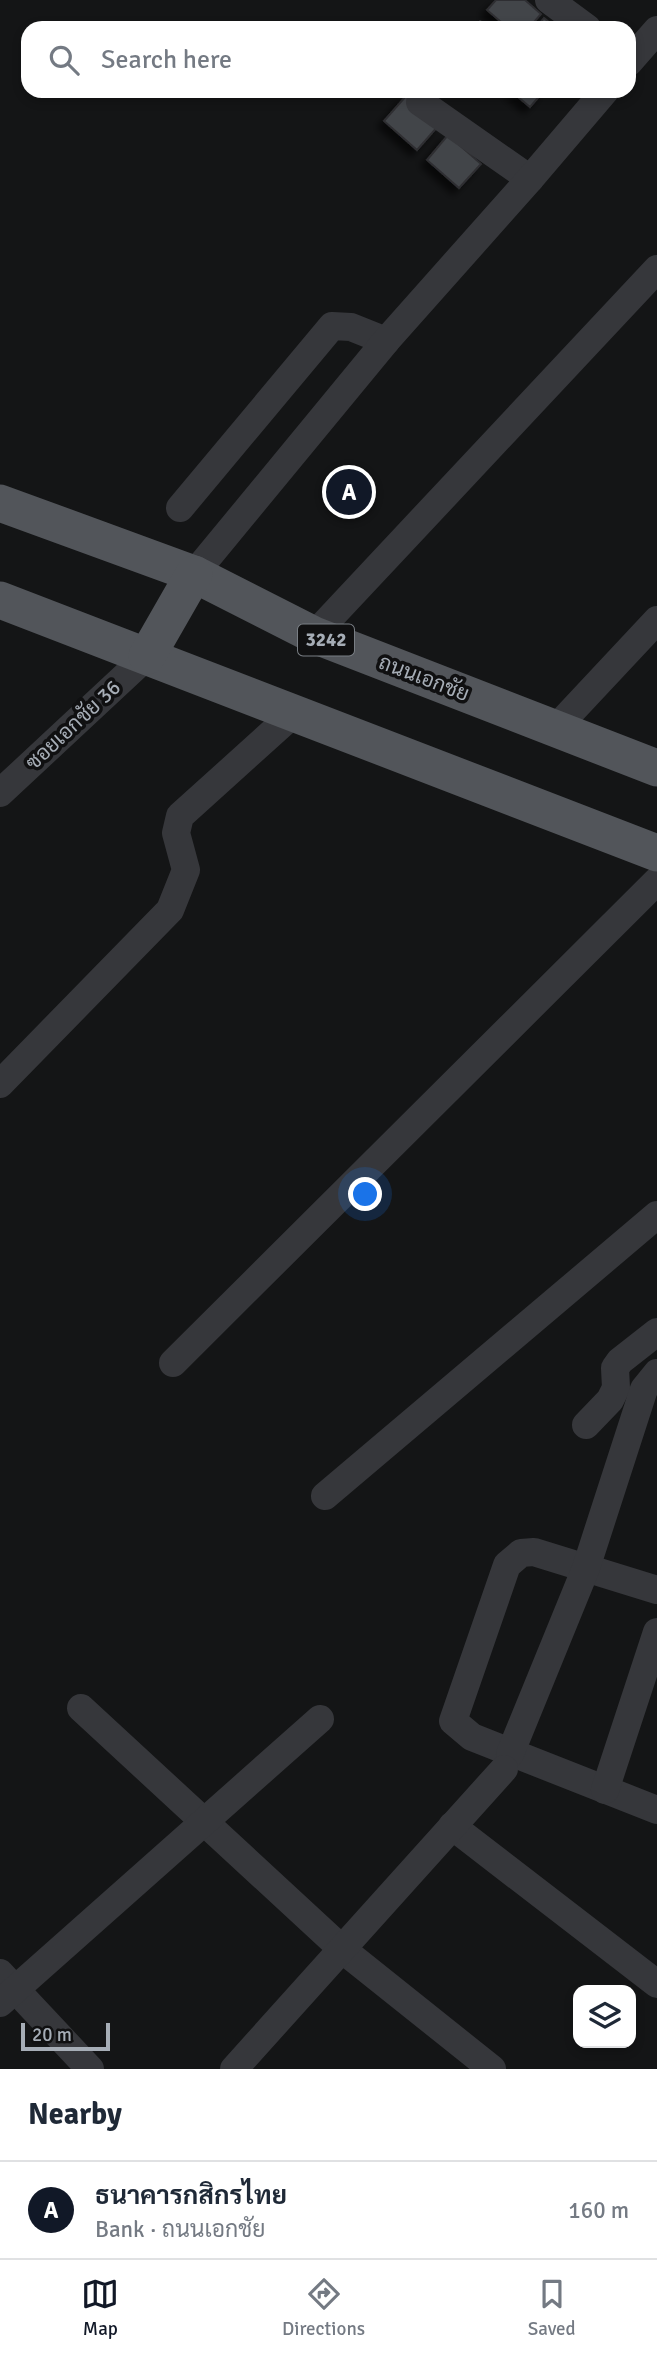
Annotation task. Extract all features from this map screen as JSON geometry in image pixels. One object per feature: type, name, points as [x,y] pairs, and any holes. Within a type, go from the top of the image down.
[{"type":"main road","name":"ถนนเอกชัย","points":[[0,503],[194,574],[314,635],[657,768]]},
{"type":"main road","points":[[147,656],[194,574]]},
{"type":"main road","points":[[0,600],[657,853]]},
{"type":"street","points":[[549,0],[578,21]]},
{"type":"street","points":[[636,54],[657,30]]},
{"type":"street","points":[[194,574],[386,341],[599,98]]},
{"type":"street","points":[[420,102],[530,179]]},
{"type":"street","points":[[314,635],[657,269]]},
{"type":"street","points":[[180,508],[332,326],[351,327],[386,341]]},
{"type":"street","points":[[555,729],[657,620]]},
{"type":"street","name":"ซอยเอกชัย 36","points":[[0,793],[147,656]]},
{"type":"street","points":[[0,1084],[170,909],[186,870],[176,833],[180,816],[293,714]]},
{"type":"street","points":[[173,1363],[657,881]]},
{"type":"street","points":[[325,1496],[657,1215]]},
{"type":"street","points":[[586,1425],[610,1400],[616,1388],[615,1368],[620,1361],[657,1332]]},
{"type":"street","points":[[234,2069],[343,1950],[507,1761],[586,1568],[644,1389],[657,1373]]},
{"type":"street","points":[[655,1804],[507,1761],[471,1737],[453,1721],[507,1566],[521,1553],[534,1552],[657,1590]]},
{"type":"street","points":[[604,1790],[657,1632]]},
{"type":"street","points":[[82,1708],[343,1950],[492,2069]]},
{"type":"street","points":[[90,2069],[5,1988],[205,1822],[320,1719]]},
{"type":"street","points":[[452,1826],[657,1984]]},
{"type":"building","points":[[496,0],[525,0],[541,14],[535,21],[500,21],[487,10]]},
{"type":"building","points":[[404,98],[408,98],[439,125],[417,150],[384,121]]},
{"type":"building","points":[[519,98],[538,98],[530,107]]},
{"type":"building","points":[[448,135],[481,164],[459,188],[427,160]]},
{"type":"place","name":"ธนาคารกสิกรไทย","points":[[349,492]]}]
